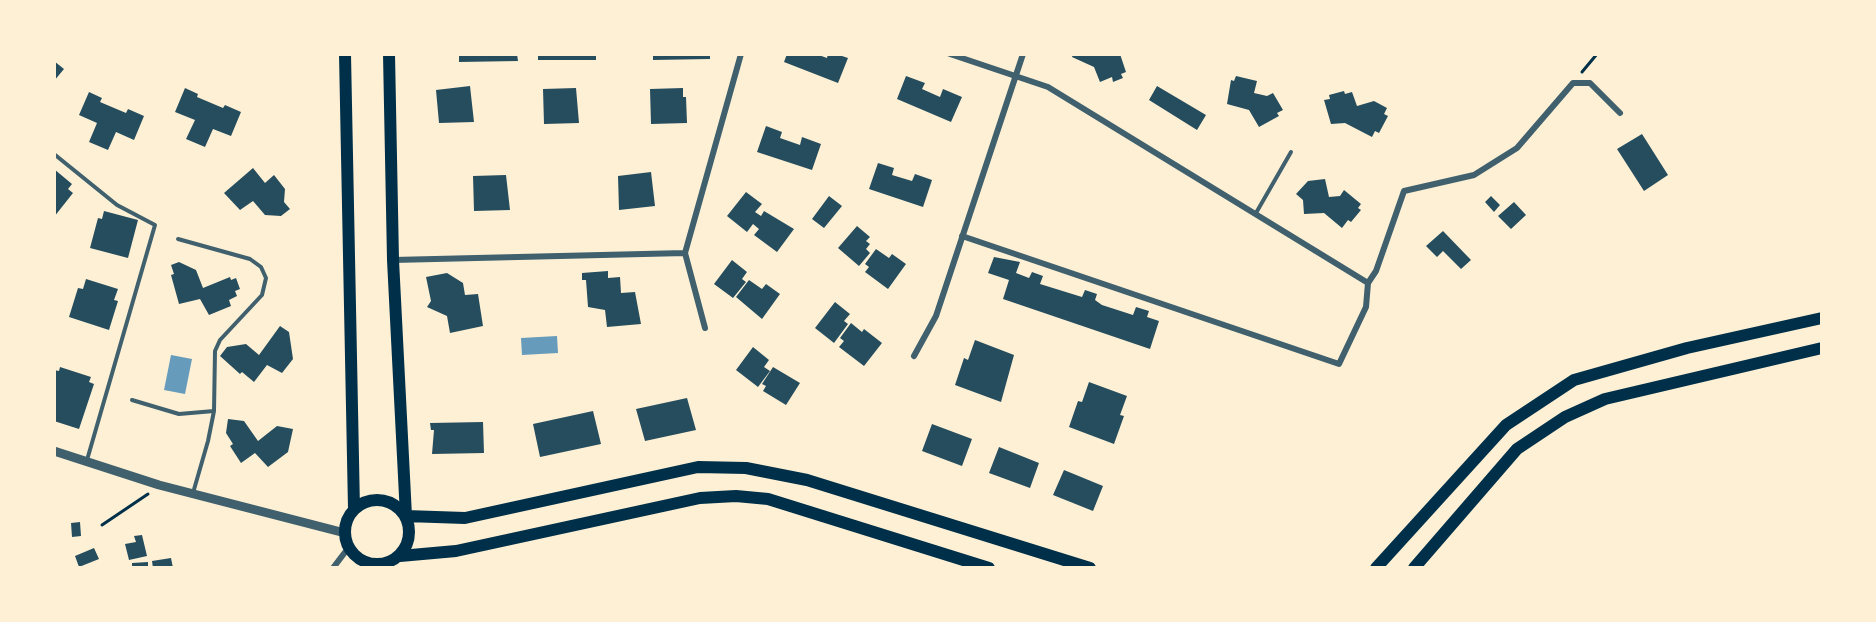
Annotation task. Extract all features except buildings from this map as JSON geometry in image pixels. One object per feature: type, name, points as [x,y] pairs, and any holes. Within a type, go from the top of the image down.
[{"type":"main road","points":[[345,54],[354,509]]},
{"type":"main road","points":[[389,54],[393,260],[406,516],[409,525],[409,542],[399,556],[387,563],[372,564],[358,558],[349,547],[345,533],[347,520],[354,509],[367,501],[382,500],[396,506],[406,516],[465,518],[698,467],[746,468],[807,480],[1090,568]]},
{"type":"main road","points":[[1376,568],[1506,425],[1574,380],[1686,348],[1822,318]]},
{"type":"main road","points":[[1414,568],[1517,449],[1565,417],[1605,399],[1822,348]]},
{"type":"main road","points":[[399,556],[456,551],[700,498],[736,496],[768,499],[989,568]]},
{"type":"street","points":[[705,328],[685,253],[741,54]]},
{"type":"street","points":[[950,54],[1048,87],[1368,283]]},
{"type":"street","points":[[914,356],[936,316],[1023,54]]},
{"type":"street","points":[[962,236],[1339,364],[1366,307],[1368,283],[1376,271],[1404,191],[1473,174],[1517,148],[1573,83],[1590,83],[1620,113]]},
{"type":"street","points":[[393,260],[685,253]]},
{"type":"street","points":[[54,451],[159,485],[345,533]]},
{"type":"street","points":[[333,568],[349,547]]},
{"type":"lane","points":[[1256,213],[1291,152]]},
{"type":"lane","points":[[54,154],[117,205],[155,225],[87,462]]},
{"type":"lane","points":[[178,239],[250,259],[261,267],[266,278],[262,295],[217,346],[214,356],[214,411],[208,441],[192,493]]},
{"type":"lane","points":[[132,400],[179,414],[214,411]]},
{"type":"path","points":[[1573,83],[1597,54]]},
{"type":"path","points":[[102,525],[131,508],[159,485]]},
{"type":"water","points":[[557,336],[558,353],[522,355],[521,338]]},
{"type":"water","points":[[171,355],[192,359],[185,394],[164,390]]}]
